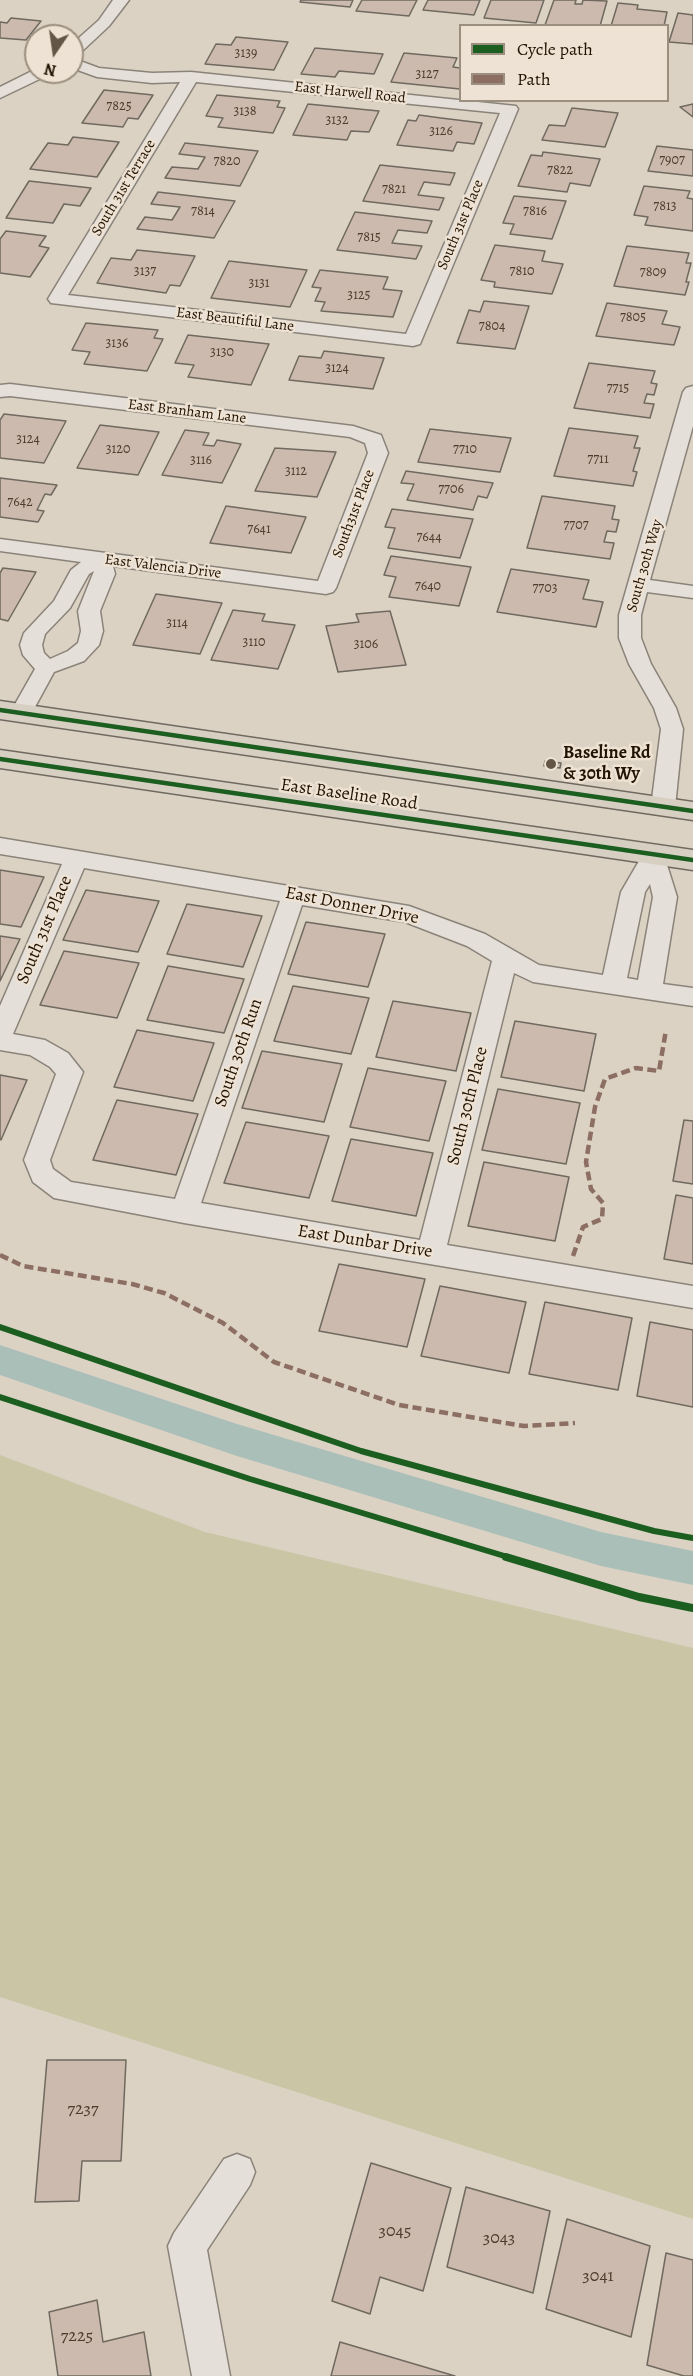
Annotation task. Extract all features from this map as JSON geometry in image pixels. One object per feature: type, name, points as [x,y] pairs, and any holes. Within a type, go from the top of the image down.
[{"type":"main road","name":"East Baseline Road","points":[[10,712],[693,811]]},
{"type":"main road","points":[[0,754],[10,712]]},
{"type":"main road","name":"East Baseline Road","points":[[0,759],[693,860]]},
{"type":"main road","points":[[654,855],[663,807]]},
{"type":"street","points":[[84,42],[92,36],[121,0]]},
{"type":"street","name":"East Harwell Road","points":[[84,67],[98,72],[135,71],[510,109]]},
{"type":"street","name":"South 31st Terrace","points":[[57,299],[191,77]]},
{"type":"street","points":[[0,93],[24,81]]},
{"type":"street","name":"South 31st Place","points":[[413,340],[510,109]]},
{"type":"street","name":"East Beautiful Lane","points":[[57,299],[413,340]]},
{"type":"street","name":"East Branham Lane","points":[[0,391],[10,390],[353,432],[374,439]]},
{"type":"street","name":"South 30th Way","points":[[663,807],[672,729],[665,708],[640,664],[630,638],[630,615],[690,412],[693,392]]},
{"type":"street","name":"South31st Place","points":[[326,588],[378,453],[374,439]]},
{"type":"street","name":"East Valencia Drive","points":[[0,545],[326,588]]},
{"type":"street","points":[[10,712],[46,668],[76,656],[88,645],[92,632],[90,611],[105,574],[101,559],[81,570],[63,604],[43,622],[35,633],[31,645],[34,655],[46,668]]},
{"type":"street","points":[[640,585],[693,592]]},
{"type":"street","name":"East Donner Drive","points":[[0,846],[410,914],[476,940],[505,959],[533,973],[693,997]]},
{"type":"street","points":[[613,985],[633,892],[654,855]]},
{"type":"street","points":[[649,990],[665,897],[654,855]]},
{"type":"street","name":"South 31st Place","points":[[0,1035],[76,859]]},
{"type":"street","name":"South 30th Run","points":[[184,1212],[294,894]]},
{"type":"street","points":[[624,933],[658,937]]},
{"type":"street","name":"South 30th Place","points":[[431,1253],[505,959]]},
{"type":"street","name":"East Dunbar Drive","points":[[0,1041],[36,1047],[59,1060],[70,1072],[37,1160],[42,1175],[64,1191],[693,1297]]},
{"type":"street","points":[[211,2376],[187,2246],[237,2172]]},
{"type":"shaded area","points":[[0,1455],[205,1532],[693,1648],[693,2219],[0,1997]]},
{"type":"building","points":[[301,0],[353,0],[350,7],[300,2]]},
{"type":"building","points":[[362,0],[417,0],[409,16],[356,11]]},
{"type":"building","points":[[428,0],[480,0],[474,15],[423,10]]},
{"type":"building","points":[[491,0],[544,0],[536,23],[484,18]]},
{"type":"building","points":[[554,0],[576,0],[575,4],[582,4],[583,0],[607,1],[601,24],[545,24]]},
{"type":"building","points":[[618,3],[638,5],[637,9],[667,12],[664,24],[612,24]]},
{"type":"building","points":[[678,13],[693,15],[693,44],[669,42]]},
{"type":"building","points":[[11,18],[41,21],[39,24],[24,24],[24,40],[0,38],[0,22],[7,23]]},
{"type":"building","points":[[236,37],[288,42],[274,70],[205,64],[216,44],[231,45]]},
{"type":"building","points":[[315,48],[383,54],[374,74],[339,71],[335,77],[301,74]]},
{"type":"building","points":[[404,53],[457,58],[453,67],[459,68],[459,89],[391,82]]},
{"type":"building","points":[[104,90],[153,95],[138,119],[128,118],[123,127],[82,123]]},
{"type":"building","points":[[217,95],[280,101],[277,107],[285,108],[273,133],[218,127],[223,118],[206,116]]},
{"type":"building","points":[[308,104],[379,111],[369,132],[351,131],[347,140],[293,135]]},
{"type":"building","points":[[693,104],[693,117],[680,107]]},
{"type":"building","points":[[572,108],[618,113],[605,147],[542,140],[549,125],[565,126]]},
{"type":"building","points":[[419,115],[482,123],[474,144],[457,142],[453,151],[397,145],[408,120],[416,121]]},
{"type":"building","points":[[73,137],[119,142],[97,177],[30,169],[48,143],[68,145]]},
{"type":"building","points":[[185,143],[258,151],[240,186],[165,178],[172,167],[198,169],[205,157],[179,154]]},
{"type":"building","points":[[657,146],[693,150],[693,176],[648,171]]},
{"type":"building","points":[[543,152],[600,159],[590,186],[570,183],[567,192],[518,186],[531,155],[542,156]]},
{"type":"building","points":[[380,165],[455,173],[450,185],[424,182],[418,195],[444,198],[439,210],[363,201]]},
{"type":"building","points":[[29,181],[91,188],[80,206],[64,204],[53,223],[6,218]]},
{"type":"building","points":[[644,186],[690,191],[687,198],[693,199],[693,231],[645,225],[648,217],[634,215]]},
{"type":"building","points":[[158,192],[235,201],[214,238],[137,229],[145,217],[172,220],[180,207],[151,204]]},
{"type":"building","points":[[514,196],[566,201],[552,239],[510,234],[514,224],[503,223]]},
{"type":"building","points":[[355,212],[432,221],[427,233],[398,230],[392,243],[422,246],[416,259],[337,250]]},
{"type":"building","points":[[6,231],[46,236],[39,246],[49,248],[30,277],[0,273],[0,239]]},
{"type":"building","points":[[495,245],[545,251],[542,261],[563,264],[552,294],[494,287],[495,282],[481,280]]},
{"type":"building","points":[[627,246],[689,253],[686,263],[691,263],[685,295],[614,286]]},
{"type":"building","points":[[137,250],[195,256],[180,286],[170,285],[166,293],[97,283],[111,258],[131,260]]},
{"type":"building","points":[[229,261],[307,270],[290,307],[211,298]]},
{"type":"building","points":[[320,270],[388,277],[383,289],[402,291],[393,317],[321,311],[325,302],[315,301],[321,288],[312,287]]},
{"type":"building","points":[[484,301],[529,306],[515,349],[457,343],[469,310],[480,312]]},
{"type":"building","points":[[607,303],[667,311],[662,324],[680,327],[674,345],[596,336]]},
{"type":"building","points":[[86,323],[158,330],[154,338],[163,339],[147,371],[84,364],[90,352],[72,350]]},
{"type":"building","points":[[188,335],[269,344],[251,385],[188,377],[194,365],[175,363]]},
{"type":"building","points":[[324,351],[384,358],[373,389],[289,380],[299,356],[321,358]]},
{"type":"building","points":[[589,363],[655,371],[651,383],[657,384],[654,395],[647,394],[644,403],[654,404],[650,418],[574,408]]},
{"type":"building","points":[[4,414],[66,421],[44,463],[0,458],[0,420]]},
{"type":"building","points":[[100,425],[159,432],[138,475],[77,468]]},
{"type":"building","points":[[569,428],[638,436],[634,448],[640,448],[633,471],[637,472],[633,486],[554,476]]},
{"type":"building","points":[[430,429],[511,438],[500,472],[418,462]]},
{"type":"building","points":[[185,430],[209,433],[203,445],[214,446],[217,440],[241,444],[222,483],[162,475]]},
{"type":"building","points":[[275,448],[336,452],[317,497],[255,491]]},
{"type":"building","points":[[406,471],[493,483],[487,498],[478,496],[473,510],[407,500],[414,484],[401,483]]},
{"type":"building","points":[[0,478],[57,485],[51,495],[45,494],[37,510],[44,511],[38,522],[0,517]]},
{"type":"building","points":[[542,496],[615,506],[612,519],[619,520],[616,532],[607,531],[604,542],[614,543],[610,559],[527,548]]},
{"type":"building","points":[[226,506],[306,517],[291,553],[210,543]]},
{"type":"building","points":[[392,509],[473,519],[460,558],[388,548],[395,528],[385,527]]},
{"type":"building","points":[[391,556],[471,567],[459,606],[389,597],[396,577],[384,575]]},
{"type":"building","points":[[3,568],[36,572],[8,621],[0,619],[0,573]]},
{"type":"building","points":[[511,569],[589,580],[583,599],[603,602],[596,627],[497,612]]},
{"type":"building","points":[[156,594],[222,603],[200,654],[133,645]]},
{"type":"building","points":[[233,610],[265,614],[262,621],[295,625],[278,669],[211,660]]},
{"type":"building","points":[[390,611],[406,665],[338,672],[326,626],[359,622],[356,614]]},
{"type":"building","points":[[545,761],[561,763],[560,768],[544,766]]},
{"type":"building","points":[[0,870],[44,877],[21,927],[0,924]]},
{"type":"building","points":[[86,890],[159,901],[138,952],[63,940]]},
{"type":"building","points":[[187,904],[262,916],[243,967],[167,954]]},
{"type":"building","points":[[306,922],[385,934],[368,987],[288,974]]},
{"type":"building","points":[[0,936],[20,939],[0,981]]},
{"type":"building","points":[[64,951],[139,963],[117,1018],[40,1005]]},
{"type":"building","points":[[168,966],[244,979],[224,1033],[147,1020]]},
{"type":"building","points":[[293,986],[369,998],[351,1054],[274,1041]]},
{"type":"building","points":[[393,1001],[471,1013],[456,1071],[376,1057]]},
{"type":"building","points":[[515,1021],[596,1034],[584,1091],[501,1077]]},
{"type":"building","points":[[137,1030],[214,1043],[193,1101],[114,1087]]},
{"type":"building","points":[[262,1051],[342,1064],[324,1122],[242,1108]]},
{"type":"building","points":[[368,1068],[446,1081],[429,1141],[350,1127]]},
{"type":"building","points":[[0,1075],[27,1080],[1,1140],[0,1139]]},
{"type":"building","points":[[498,1089],[580,1103],[566,1164],[482,1150]]},
{"type":"building","points":[[117,1100],[198,1114],[176,1175],[93,1160]]},
{"type":"building","points":[[684,1120],[693,1121],[693,1184],[673,1181]]},
{"type":"building","points":[[246,1122],[329,1136],[309,1198],[224,1183]]},
{"type":"building","points":[[351,1139],[433,1153],[416,1216],[332,1201]]},
{"type":"building","points":[[484,1162],[569,1177],[555,1241],[468,1226]]},
{"type":"building","points":[[676,1195],[693,1198],[693,1264],[664,1259]]},
{"type":"building","points":[[339,1264],[425,1279],[407,1347],[319,1331]]},
{"type":"building","points":[[440,1286],[526,1302],[509,1373],[421,1356]]},
{"type":"building","points":[[545,1302],[632,1318],[618,1390],[529,1374]]},
{"type":"building","points":[[650,1322],[693,1330],[693,1407],[637,1396]]},
{"type":"building","points":[[47,2060],[126,2060],[121,2161],[82,2161],[79,2201],[35,2202]]},
{"type":"building","points":[[371,2163],[451,2188],[423,2291],[380,2277],[370,2314],[332,2301]]},
{"type":"building","points":[[466,2187],[550,2211],[533,2293],[447,2267]]},
{"type":"building","points":[[567,2219],[650,2246],[631,2337],[546,2309]]},
{"type":"building","points":[[666,2253],[693,2260],[693,2376],[684,2376],[647,2365]]},
{"type":"building","points":[[97,2300],[103,2342],[144,2332],[151,2376],[58,2376],[49,2312]]},
{"type":"building","points":[[340,2342],[455,2376],[331,2376]]},
{"type":"waterway","points":[[0,1360],[237,1440],[601,1549],[693,1568]]},
{"type":"marked path","points":[[573,1256],[583,1227],[602,1219],[603,1203],[591,1189],[586,1162],[595,1107],[605,1079],[636,1068],[659,1071],[666,1030]]},
{"type":"marked path","points":[[0,1255],[23,1266],[132,1284],[164,1293],[223,1323],[274,1362],[399,1405],[524,1426],[575,1423]]},
{"type":"cycle path","points":[[0,710],[693,811]]},
{"type":"cycle path","points":[[0,759],[693,860]]},
{"type":"cycle path","points":[[0,1327],[361,1451],[654,1531],[693,1538]]},
{"type":"cycle path","points":[[0,1397],[250,1479],[639,1597],[693,1608]]},
{"type":"place","name":"Baseline Rd & 30th Wy","points":[[551,764]]}]
